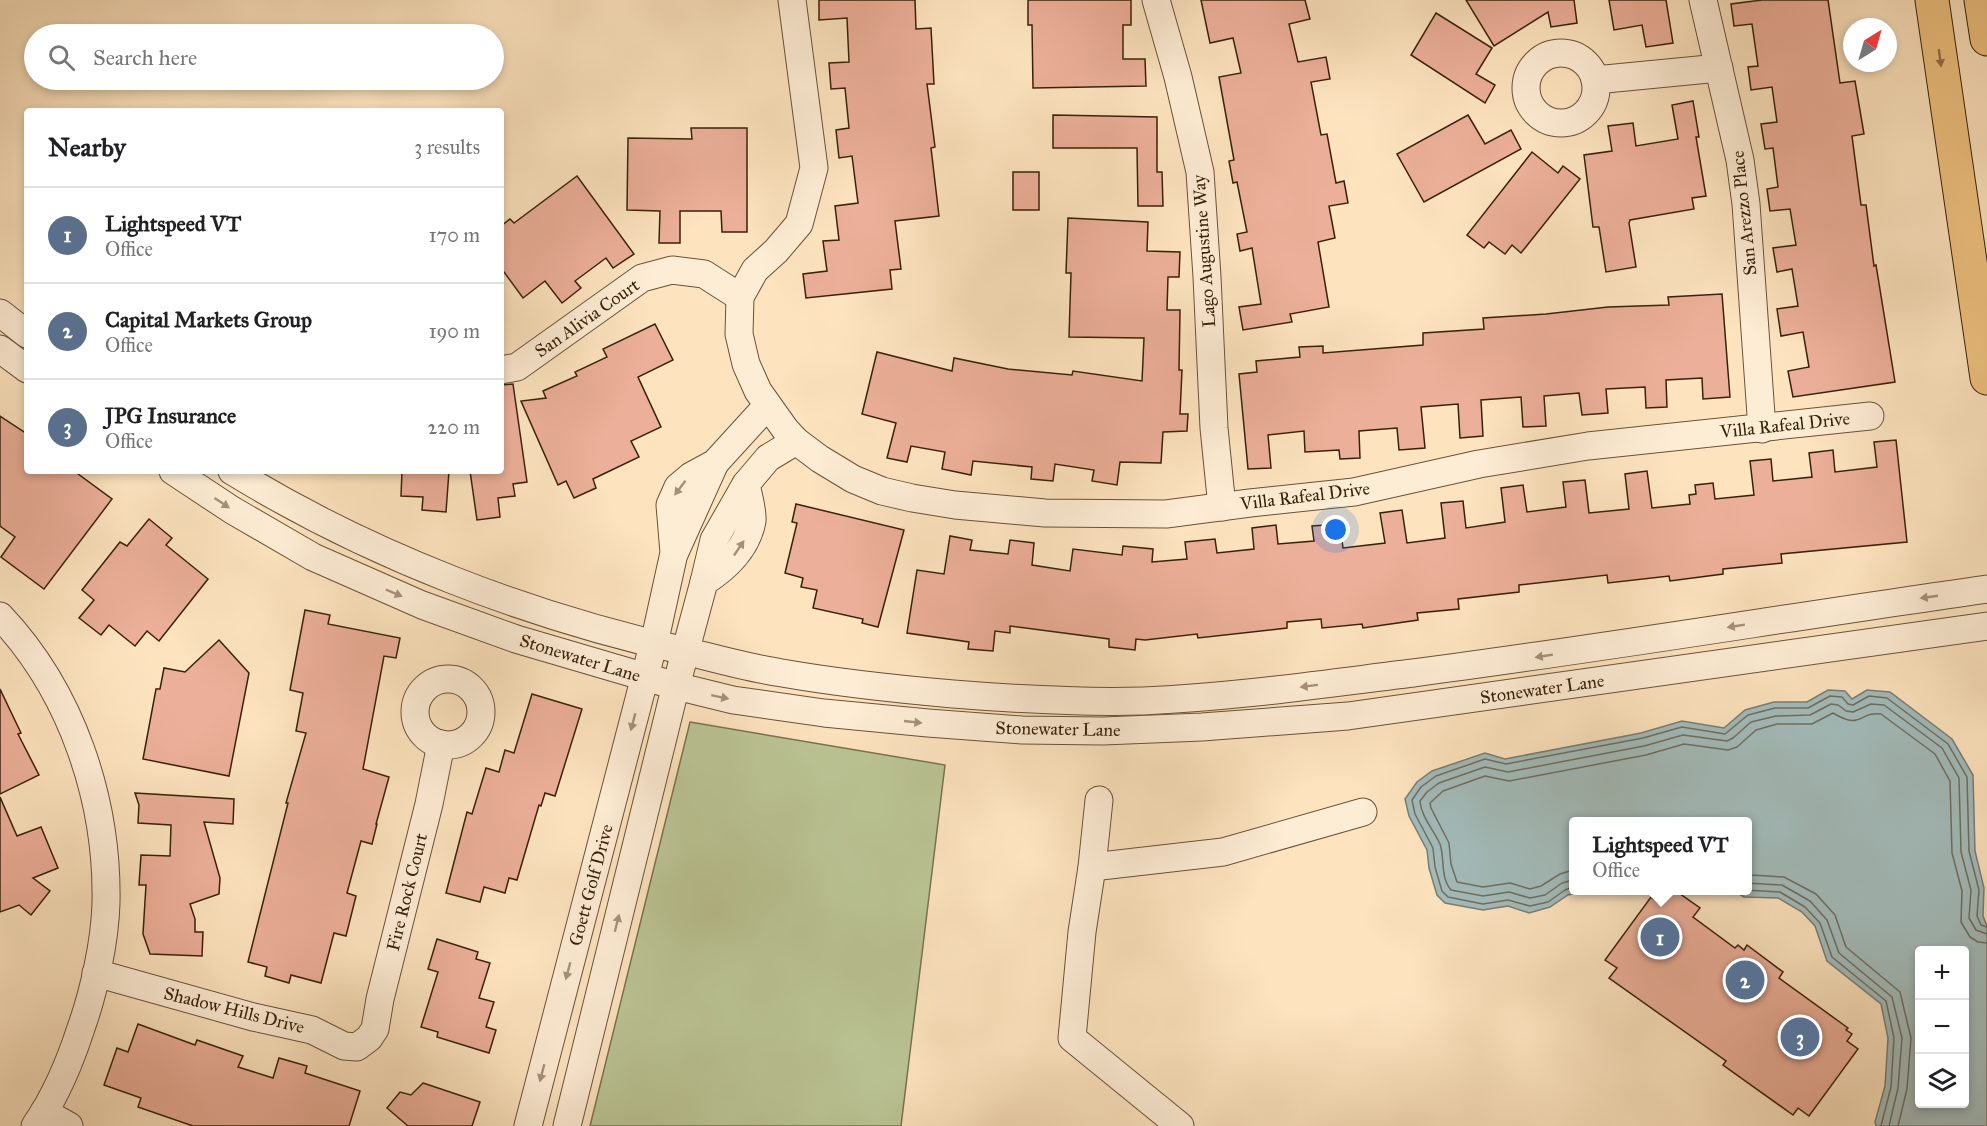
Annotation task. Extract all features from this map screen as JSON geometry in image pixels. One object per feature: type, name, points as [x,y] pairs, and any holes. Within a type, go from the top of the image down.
[{"type":"main road","points":[[1932,0],[1987,378]]},
{"type":"main road","points":[[1981,0],[1987,39]]},
{"type":"street","points":[[740,297],[755,270],[776,251],[799,224],[814,168],[792,0]]},
{"type":"street","name":"Lago Augustine Way","points":[[1156,0],[1178,76],[1200,172],[1208,277],[1214,428],[1222,507]]},
{"type":"street","name":"San Arezzo Place","points":[[1703,0],[1740,160],[1746,204],[1762,429]]},
{"type":"street","points":[[1595,80],[1719,68]]},
{"type":"street","name":"San Alivia Court","points":[[504,369],[518,367],[642,278],[672,270],[704,274],[740,297]]},
{"type":"street","name":"Villa Rafeal Drive","points":[[740,297],[739,334],[746,364],[767,406],[796,441],[853,479],[882,490],[944,504],[1046,513],[1166,514],[1354,492],[1479,464],[1588,446],[1870,416]]},
{"type":"street","points":[[0,313],[24,332]]},
{"type":"street","points":[[0,349],[24,367]]},
{"type":"street","name":"Goett Golf Drive","points":[[528,1126],[645,677],[674,553],[715,463],[767,406]]},
{"type":"street","name":"Goett Golf Drive","points":[[567,1126],[714,540],[746,484],[768,458],[796,441]]},
{"type":"street","name":"Stonewater Lane","points":[[178,474],[298,549],[422,605],[507,636],[676,686],[733,700],[824,713],[928,723],[1022,730],[1149,730],[1348,716],[1987,626]]},
{"type":"street","name":"Stonewater Lane","points":[[237,474],[306,514],[424,567],[528,606],[653,645],[778,673],[828,681],[1004,698],[1099,702],[1240,694],[1533,657],[1987,589]]},
{"type":"street","points":[[0,616],[25,646],[58,698],[78,743],[98,813],[106,905],[96,973],[87,1012],[72,1056],[40,1119],[69,1126]]},
{"type":"street","points":[[1343,682],[1348,716]]},
{"type":"street","name":"Fire Rock Court","points":[[369,1038],[375,1029],[380,999],[429,804],[441,744]]},
{"type":"street","points":[[1099,800],[1082,932],[1072,1038],[1180,1126]]},
{"type":"street","points":[[1092,867],[1223,852],[1363,812]]},
{"type":"street","name":"Shadow Hills Drive","points":[[96,973],[253,1017],[312,1030],[344,1046],[357,1047],[369,1038]]},
{"type":"green space","points":[[690,722],[945,765],[901,1126],[590,1126]]},
{"type":"water","points":[[1828,690],[1845,691],[1852,699],[1867,690],[1890,692],[1952,739],[1973,775],[1975,851],[1984,888],[1983,916],[1987,926],[1987,1126],[1876,1126],[1875,1122],[1885,1086],[1888,1038],[1881,1004],[1827,961],[1815,926],[1802,912],[1778,898],[1741,895],[1752,895],[1752,817],[1569,817],[1569,895],[1550,907],[1529,913],[1508,906],[1483,910],[1445,903],[1437,895],[1429,868],[1427,850],[1409,816],[1405,799],[1417,782],[1432,771],[1485,753],[1505,759],[1641,733],[1682,721],[1724,728],[1745,710],[1774,702],[1807,702]]},
{"type":"building","points":[[819,0],[915,0],[916,29],[931,28],[934,84],[927,84],[935,147],[931,148],[939,216],[895,221],[901,269],[890,270],[892,289],[806,298],[803,274],[827,271],[823,241],[839,240],[835,206],[858,203],[852,156],[839,158],[836,130],[849,128],[845,88],[831,89],[829,63],[849,62],[847,18],[819,20]]},
{"type":"building","points":[[1028,0],[1131,0],[1131,25],[1123,25],[1123,59],[1145,59],[1146,86],[1033,88],[1032,25],[1028,25]]},
{"type":"building","points":[[1201,0],[1305,0],[1310,19],[1289,24],[1298,62],[1326,57],[1330,79],[1311,82],[1321,135],[1327,134],[1336,183],[1344,181],[1348,203],[1329,206],[1335,238],[1318,242],[1329,307],[1290,314],[1292,322],[1243,330],[1239,307],[1261,304],[1252,248],[1240,251],[1237,234],[1247,232],[1237,182],[1233,183],[1229,161],[1234,160],[1219,77],[1241,73],[1233,38],[1210,43]]},
{"type":"building","points":[[1466,0],[1574,0],[1577,23],[1551,27],[1548,12],[1494,46]]},
{"type":"building","points":[[1609,0],[1666,0],[1673,43],[1646,47],[1642,25],[1614,30]]},
{"type":"building","points":[[1762,0],[1828,0],[1840,83],[1855,81],[1864,134],[1852,136],[1861,205],[1866,205],[1874,266],[1876,265],[1895,382],[1793,397],[1788,371],[1809,367],[1803,332],[1781,336],[1777,309],[1798,306],[1792,269],[1777,272],[1773,248],[1796,245],[1790,209],[1770,211],[1767,189],[1778,187],[1773,148],[1765,149],[1761,124],[1777,122],[1772,87],[1751,90],[1748,67],[1758,66],[1752,24],[1734,26],[1731,4]]},
{"type":"building","points":[[1436,13],[1492,48],[1476,74],[1495,85],[1485,103],[1411,55]]},
{"type":"building","points":[[1693,101],[1699,137],[1696,137],[1706,196],[1692,198],[1694,209],[1630,220],[1636,267],[1606,272],[1599,227],[1593,227],[1584,155],[1612,151],[1608,126],[1633,123],[1636,146],[1678,139],[1672,105]]},
{"type":"building","points":[[1053,115],[1157,117],[1157,172],[1162,172],[1163,206],[1138,206],[1137,148],[1053,148]]},
{"type":"building","points":[[1468,115],[1485,144],[1511,130],[1521,149],[1424,202],[1397,154]]},
{"type":"building","points":[[691,128],[747,128],[747,232],[722,232],[721,211],[680,211],[680,243],[659,243],[660,211],[627,210],[628,138],[692,139]]},
{"type":"building","points":[[1532,152],[1558,173],[1563,166],[1580,179],[1521,253],[1512,245],[1505,254],[1489,242],[1484,248],[1467,235]]},
{"type":"building","points":[[1013,172],[1039,172],[1039,210],[1013,210]]},
{"type":"building","points":[[577,176],[634,254],[613,268],[606,258],[575,281],[581,288],[562,303],[545,281],[523,298],[504,272],[504,224],[510,219],[514,223]]},
{"type":"building","points":[[1068,218],[1148,222],[1147,251],[1180,252],[1179,277],[1168,277],[1167,310],[1180,310],[1179,370],[1182,370],[1180,414],[1188,414],[1187,431],[1163,432],[1161,463],[1120,462],[1117,485],[1092,481],[1094,470],[1055,464],[1053,481],[1031,479],[1032,467],[973,461],[971,475],[942,469],[945,452],[911,446],[907,462],[887,458],[896,423],[862,414],[877,352],[952,371],[954,358],[1008,369],[1072,375],[1073,371],[1142,381],[1144,338],[1069,337],[1071,273],[1066,273]]},
{"type":"building","points":[[1722,294],[1730,397],[1703,399],[1702,378],[1666,380],[1667,407],[1646,408],[1645,387],[1606,389],[1608,413],[1582,415],[1579,393],[1544,396],[1546,426],[1523,427],[1521,397],[1481,400],[1483,436],[1460,438],[1458,404],[1421,407],[1425,448],[1399,450],[1397,428],[1359,431],[1360,458],[1340,459],[1339,450],[1305,452],[1304,431],[1268,435],[1271,468],[1248,469],[1239,374],[1257,372],[1256,361],[1300,357],[1299,347],[1323,346],[1323,353],[1423,345],[1423,333],[1484,329],[1483,318],[1608,307],[1669,305],[1668,297]]},
{"type":"building","points":[[655,324],[673,360],[638,377],[661,427],[631,441],[639,457],[593,479],[596,488],[574,498],[566,481],[558,485],[521,401],[546,398],[543,391],[577,376],[575,372],[607,357],[603,349]]},
{"type":"building","points":[[513,384],[527,482],[513,484],[515,496],[498,498],[500,517],[477,520],[470,474],[504,474],[504,385]]},
{"type":"building","points":[[0,416],[24,432],[24,474],[78,474],[112,499],[44,589],[1,557],[15,537],[0,526]]},
{"type":"building","points":[[1896,440],[1907,542],[1781,554],[1782,563],[1723,569],[1723,574],[1670,581],[1669,576],[1608,583],[1607,575],[1519,585],[1519,592],[1458,599],[1459,609],[1417,613],[1418,620],[1363,628],[1362,624],[1322,628],[1321,619],[1287,622],[1287,628],[1198,638],[1197,634],[1136,639],[1135,650],[1109,647],[1109,639],[1010,626],[1010,633],[995,631],[993,651],[968,649],[969,642],[907,633],[917,570],[944,574],[950,536],[972,540],[970,550],[1008,554],[1010,540],[1034,543],[1032,565],[1070,571],[1073,549],[1122,555],[1123,546],[1153,549],[1152,562],[1187,559],[1185,542],[1215,539],[1217,553],[1254,549],[1252,528],[1276,525],[1278,544],[1314,541],[1312,526],[1340,524],[1343,548],[1385,543],[1380,513],[1402,510],[1407,543],[1445,538],[1441,503],[1463,501],[1466,528],[1505,522],[1501,488],[1523,485],[1527,512],[1566,507],[1563,482],[1585,480],[1589,513],[1629,509],[1625,474],[1647,471],[1652,508],[1690,504],[1689,495],[1696,494],[1695,485],[1713,483],[1715,499],[1754,495],[1750,461],[1771,459],[1773,481],[1812,477],[1809,453],[1833,450],[1835,472],[1877,467],[1874,442]]},
{"type":"building","points":[[402,474],[449,474],[446,512],[422,510],[423,497],[401,496]]},
{"type":"building","points":[[796,504],[904,530],[878,627],[862,623],[863,619],[813,608],[817,590],[801,587],[803,578],[785,573],[797,523],[792,522]]},
{"type":"building","points":[[149,519],[172,538],[166,545],[208,579],[159,641],[147,631],[135,646],[109,625],[101,635],[79,618],[94,600],[82,590],[120,542],[127,546]]},
{"type":"building","points":[[305,610],[330,615],[328,624],[400,638],[396,658],[384,656],[363,769],[389,777],[372,844],[361,841],[347,893],[356,896],[346,936],[334,933],[321,983],[291,975],[289,983],[265,976],[267,967],[248,962],[288,803],[286,803],[306,733],[296,731],[303,693],[290,690]]},
{"type":"building","points":[[219,640],[249,673],[229,776],[143,759],[156,689],[160,689],[164,668],[185,672]]},
{"type":"building","points":[[0,689],[21,733],[18,734],[39,775],[0,794]]},
{"type":"building","points":[[532,694],[582,709],[555,796],[545,793],[541,806],[539,805],[517,880],[509,878],[505,893],[484,887],[480,902],[446,893],[467,812],[472,814],[486,768],[499,772],[505,750],[514,753]]},
{"type":"building","points":[[135,793],[234,799],[233,824],[204,822],[220,878],[219,894],[190,904],[195,919],[195,932],[203,932],[202,956],[150,954],[143,934],[146,885],[139,885],[141,855],[170,856],[171,825],[138,823],[139,805]]},
{"type":"building","points":[[0,797],[17,836],[41,827],[58,868],[33,878],[50,891],[31,915],[19,905],[0,912]]},
{"type":"building","points":[[1664,895],[1682,895],[1700,908],[1693,917],[1735,948],[1738,945],[1744,950],[1747,945],[1783,972],[1779,978],[1848,1028],[1846,1030],[1852,1034],[1847,1041],[1858,1049],[1809,1116],[1798,1108],[1793,1115],[1723,1065],[1726,1061],[1609,978],[1617,968],[1605,960],[1651,897],[1658,903]]},
{"type":"building","points":[[437,939],[478,952],[476,959],[490,963],[479,998],[494,1002],[486,1027],[496,1030],[489,1053],[437,1037],[438,1032],[421,1027],[438,972],[428,969]]},
{"type":"building","points":[[138,1024],[195,1045],[197,1040],[243,1056],[238,1067],[273,1078],[279,1058],[307,1066],[305,1073],[360,1091],[349,1126],[193,1126],[138,1107],[141,1098],[104,1085],[117,1048],[128,1052]]},
{"type":"building","points":[[423,1083],[480,1102],[472,1126],[408,1126],[387,1108],[400,1092],[411,1095]]},
{"type":"place","name":"Lightspeed VT","points":[[1660,937]]},
{"type":"place","name":"Capital Markets Group","points":[[1745,980]]},
{"type":"place","name":"JPG Insurance","points":[[1800,1037]]}]
